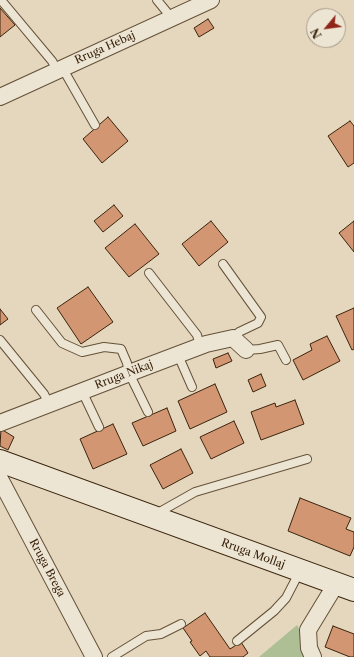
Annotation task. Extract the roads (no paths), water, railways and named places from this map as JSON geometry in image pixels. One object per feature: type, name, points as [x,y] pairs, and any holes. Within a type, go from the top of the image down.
[{"type":"street","name":"Rruga Hebaj","points":[[0,96],[211,0]]},
{"type":"street","name":"Rruga Nikaj","points":[[0,423],[200,346],[234,338]]},
{"type":"street","points":[[234,338],[246,350]]},
{"type":"street","name":"Rruga Mollaj","points":[[0,461],[345,587]]},
{"type":"street","name":"Rruga Brega","points":[[0,479],[94,657]]},
{"type":"street","points":[[313,657],[309,648],[308,630],[345,587]]},
{"type":"lane","points":[[1,0],[52,61],[67,76],[95,125]]},
{"type":"lane","points":[[157,0],[171,18]]},
{"type":"lane","points":[[223,264],[261,317],[258,323],[239,332],[234,338]]},
{"type":"lane","points":[[149,273],[197,335],[200,346]]},
{"type":"lane","points":[[36,310],[62,343],[82,352],[104,347],[121,349],[127,363],[129,373],[148,412]]},
{"type":"lane","points":[[0,340],[44,394],[49,404]]},
{"type":"lane","points":[[246,350],[278,345],[286,360]]},
{"type":"lane","points":[[178,355],[192,387]]},
{"type":"lane","points":[[82,391],[99,427]]},
{"type":"lane","points":[[152,516],[195,492],[307,459]]},
{"type":"lane","points":[[237,641],[274,611],[286,598],[300,571]]},
{"type":"lane","points":[[112,657],[146,636],[161,634],[181,624]]}]
